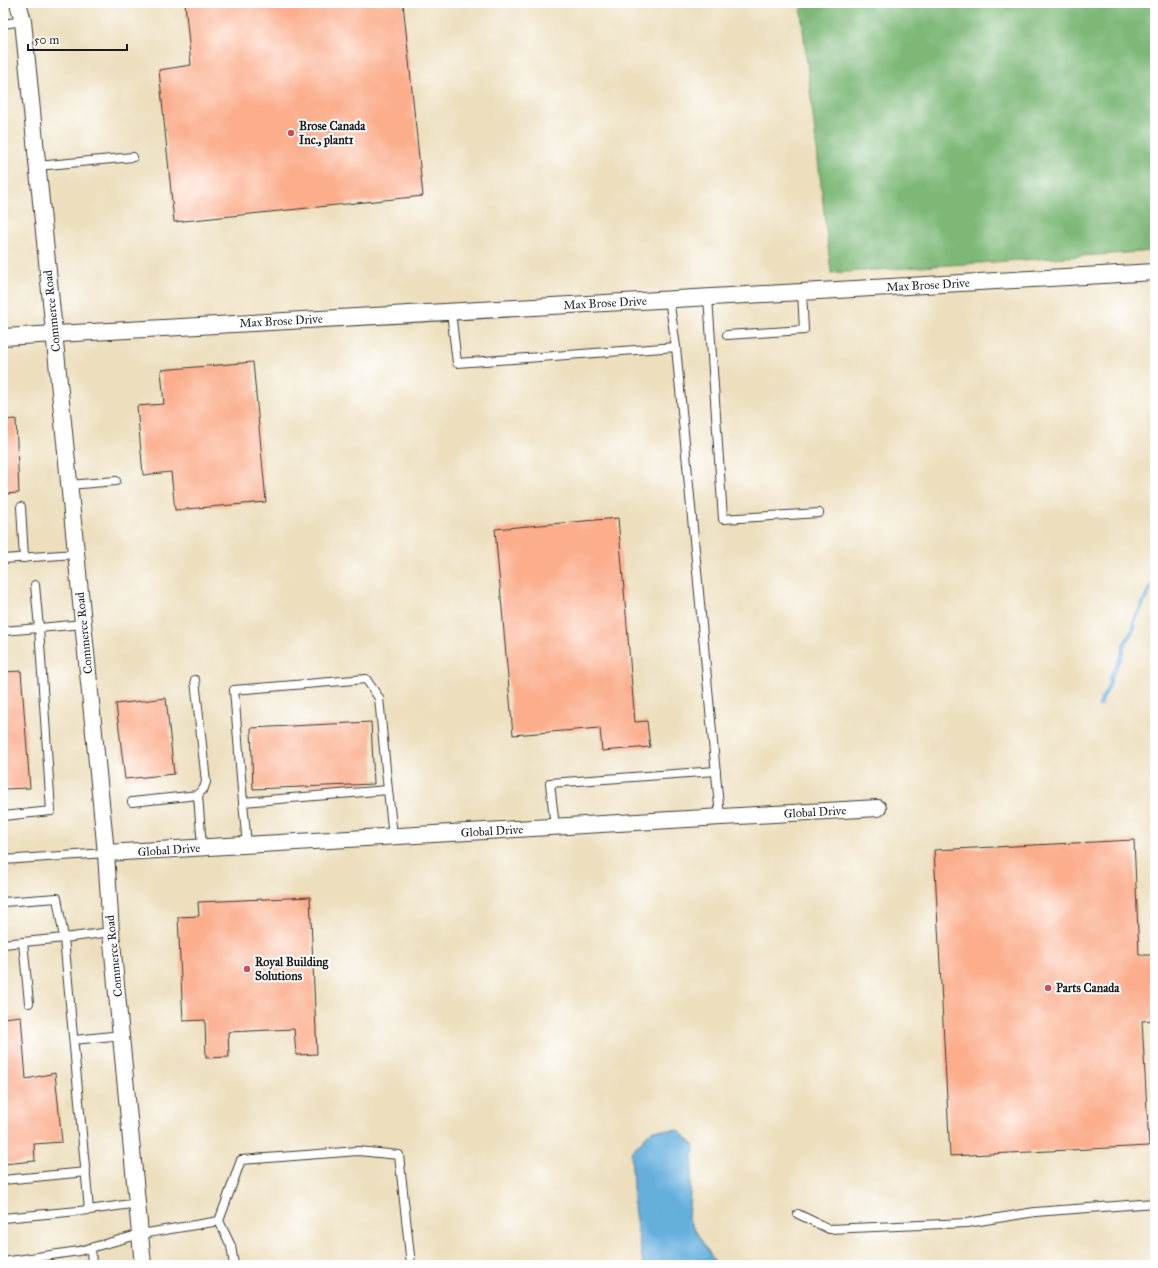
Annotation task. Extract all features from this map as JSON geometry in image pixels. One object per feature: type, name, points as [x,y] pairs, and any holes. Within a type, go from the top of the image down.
[{"type":"street","name":"Commerce Road","points":[[18,3],[23,22],[106,853],[111,932],[144,1265]]},
{"type":"street","name":"Max Brose Drive","points":[[3,337],[1155,272]]},
{"type":"street","name":"Global Drive","points":[[106,853],[878,808]]},
{"type":"lane","points":[[3,24],[23,22]]},
{"type":"lane","points":[[37,166],[133,158]]},
{"type":"lane","points":[[727,335],[804,330],[802,292]]},
{"type":"lane","points":[[708,297],[723,519],[819,513]]},
{"type":"lane","points":[[669,300],[676,347],[720,817]]},
{"type":"lane","points":[[451,312],[457,363],[676,347]]},
{"type":"lane","points":[[69,485],[116,481]]},
{"type":"lane","points":[[21,507],[24,558]]},
{"type":"lane","points":[[3,559],[76,554]]},
{"type":"lane","points":[[3,816],[51,811],[35,585]]},
{"type":"lane","points":[[3,631],[83,624]]},
{"type":"lane","points":[[246,845],[234,690],[366,679],[379,698],[393,836]]},
{"type":"lane","points":[[132,802],[198,795],[204,788],[206,782],[195,680]]},
{"type":"lane","points":[[555,827],[550,783],[716,771]]},
{"type":"lane","points":[[243,802],[388,790]]},
{"type":"lane","points":[[198,795],[202,847]]},
{"type":"lane","points":[[3,860],[106,853]]},
{"type":"lane","points":[[3,902],[57,898],[64,938],[89,1210]]},
{"type":"lane","points":[[3,944],[111,932]]},
{"type":"lane","points":[[23,942],[29,1003]]},
{"type":"lane","points":[[74,1040],[122,1035]]},
{"type":"lane","points":[[234,1265],[231,1246],[219,1221],[241,1160],[358,1151],[399,1155],[411,1265]]},
{"type":"lane","points":[[3,1180],[86,1172]]},
{"type":"lane","points":[[3,1218],[89,1210],[138,1203]]},
{"type":"lane","points":[[798,1214],[829,1229],[967,1223],[1035,1212],[1155,1203]]},
{"type":"lane","points":[[3,1262],[79,1251],[141,1234],[219,1221]]},
{"type":"lane","points":[[91,1248],[92,1265]]},
{"type":"green space","points":[[800,3],[1155,3],[1155,251],[831,273]]},
{"type":"water","points":[[652,1130],[678,1130],[694,1145],[688,1219],[717,1265],[643,1265],[634,1208],[631,1152]]},
{"type":"building","name":"Brose Canada Inc., plant1","points":[[185,3],[403,3],[423,196],[174,222],[159,70],[191,65]]},
{"type":"building","points":[[253,362],[266,502],[175,510],[171,472],[143,475],[137,406],[164,404],[161,370]]},
{"type":"building","points":[[16,419],[19,493],[3,494],[3,420]]},
{"type":"building","points":[[618,518],[635,722],[647,721],[650,747],[602,751],[600,728],[513,735],[495,529]]},
{"type":"building","points":[[21,671],[30,788],[3,789],[3,672]]},
{"type":"building","points":[[166,698],[174,774],[125,779],[116,704]]},
{"type":"building","points":[[371,722],[374,784],[253,789],[251,728]]},
{"type":"building","name":"Parts Canada","points":[[1134,840],[1139,955],[1155,955],[1155,1020],[1142,1021],[1149,1146],[950,1156],[934,850]]},
{"type":"building","name":"Royal Building Solutions","points":[[310,897],[317,1054],[296,1055],[294,1029],[228,1032],[229,1057],[206,1058],[205,1020],[183,1021],[178,917],[199,916],[198,902]]},
{"type":"building","points":[[21,1016],[26,1079],[55,1073],[62,1142],[34,1144],[35,1161],[3,1164],[3,1018]]},
{"type":"waterway","points":[[1099,705],[1109,686],[1112,674],[1121,657],[1124,645],[1134,628],[1134,622],[1155,579]]},
{"type":"place","name":"Brose Canada Inc., plant1","points":[[291,133]]},
{"type":"place","name":"Royal Building Solutions","points":[[247,969]]},
{"type":"place","name":"Parts Canada","points":[[1048,988]]}]
